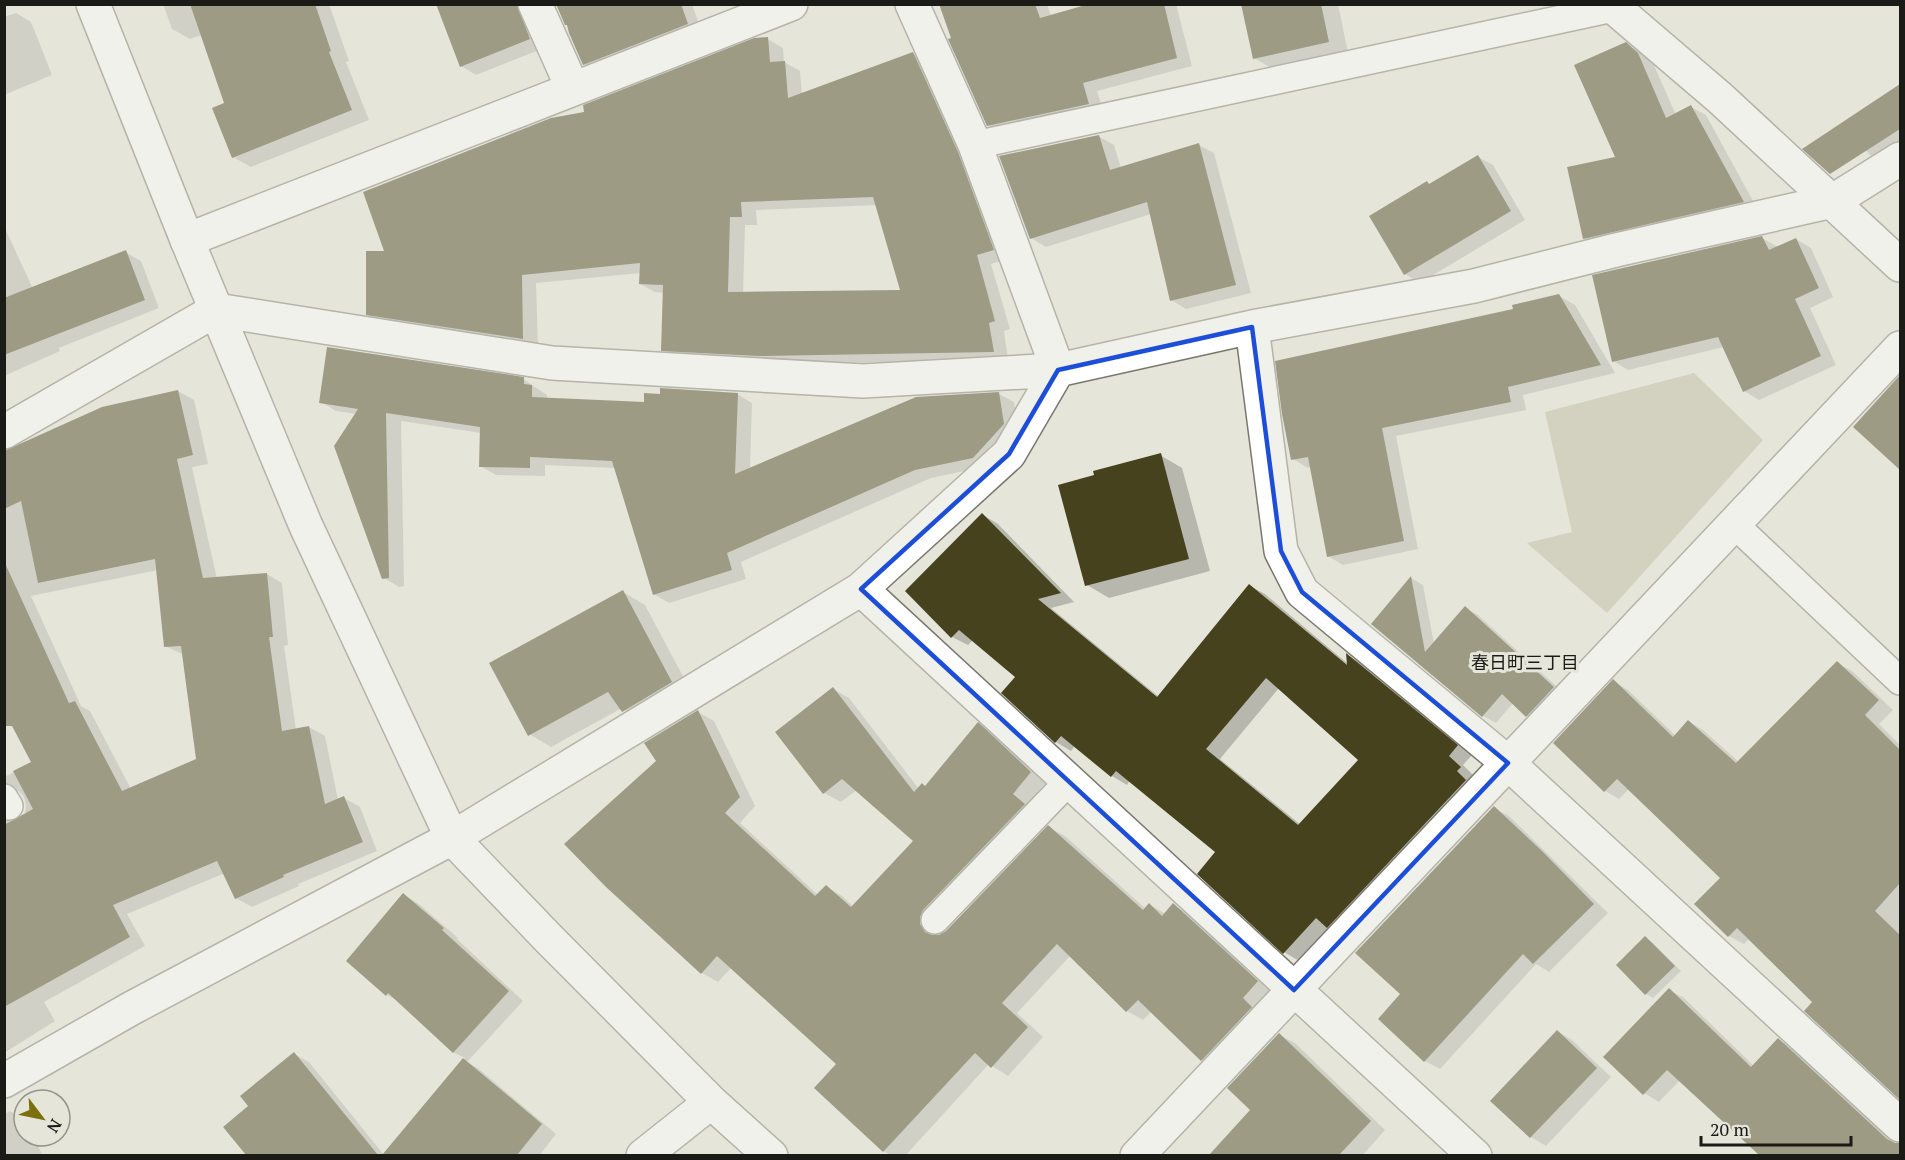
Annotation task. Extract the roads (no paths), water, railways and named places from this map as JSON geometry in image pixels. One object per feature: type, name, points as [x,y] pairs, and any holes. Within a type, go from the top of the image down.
[{"type":"street","points":[[93,4],[187,240],[306,526],[452,838],[711,1102],[771,1155]]},
{"type":"street","points":[[535,4],[573,89]]},
{"type":"street","points":[[187,240],[792,4]]},
{"type":"street","points":[[912,4],[975,145],[1058,370]]},
{"type":"street","points":[[1611,6],[1720,98],[1900,265]]},
{"type":"street","points":[[4,432],[216,310],[552,363],[863,381],[1058,370],[1252,327],[1473,286],[1616,250],[1833,201],[1900,159]]},
{"type":"street","points":[[1252,327],[1281,551],[1302,592],[1508,763],[1900,1125]]},
{"type":"street","points":[[1137,1155],[1900,348]]},
{"type":"street","points":[[4,1081],[132,1008],[452,838],[861,589],[1009,454],[1058,370]]},
{"type":"street","points":[[861,589],[1475,1155]]},
{"type":"street","points":[[643,1155],[711,1102]]},
{"type":"lane","points":[[975,145],[1611,6]]},
{"type":"lane","points":[[1734,524],[1900,681]]},
{"type":"lane","points":[[935,920],[1068,782]]},
{"type":"district","name":"春日町三丁目","points":[[1525,662]]}]
